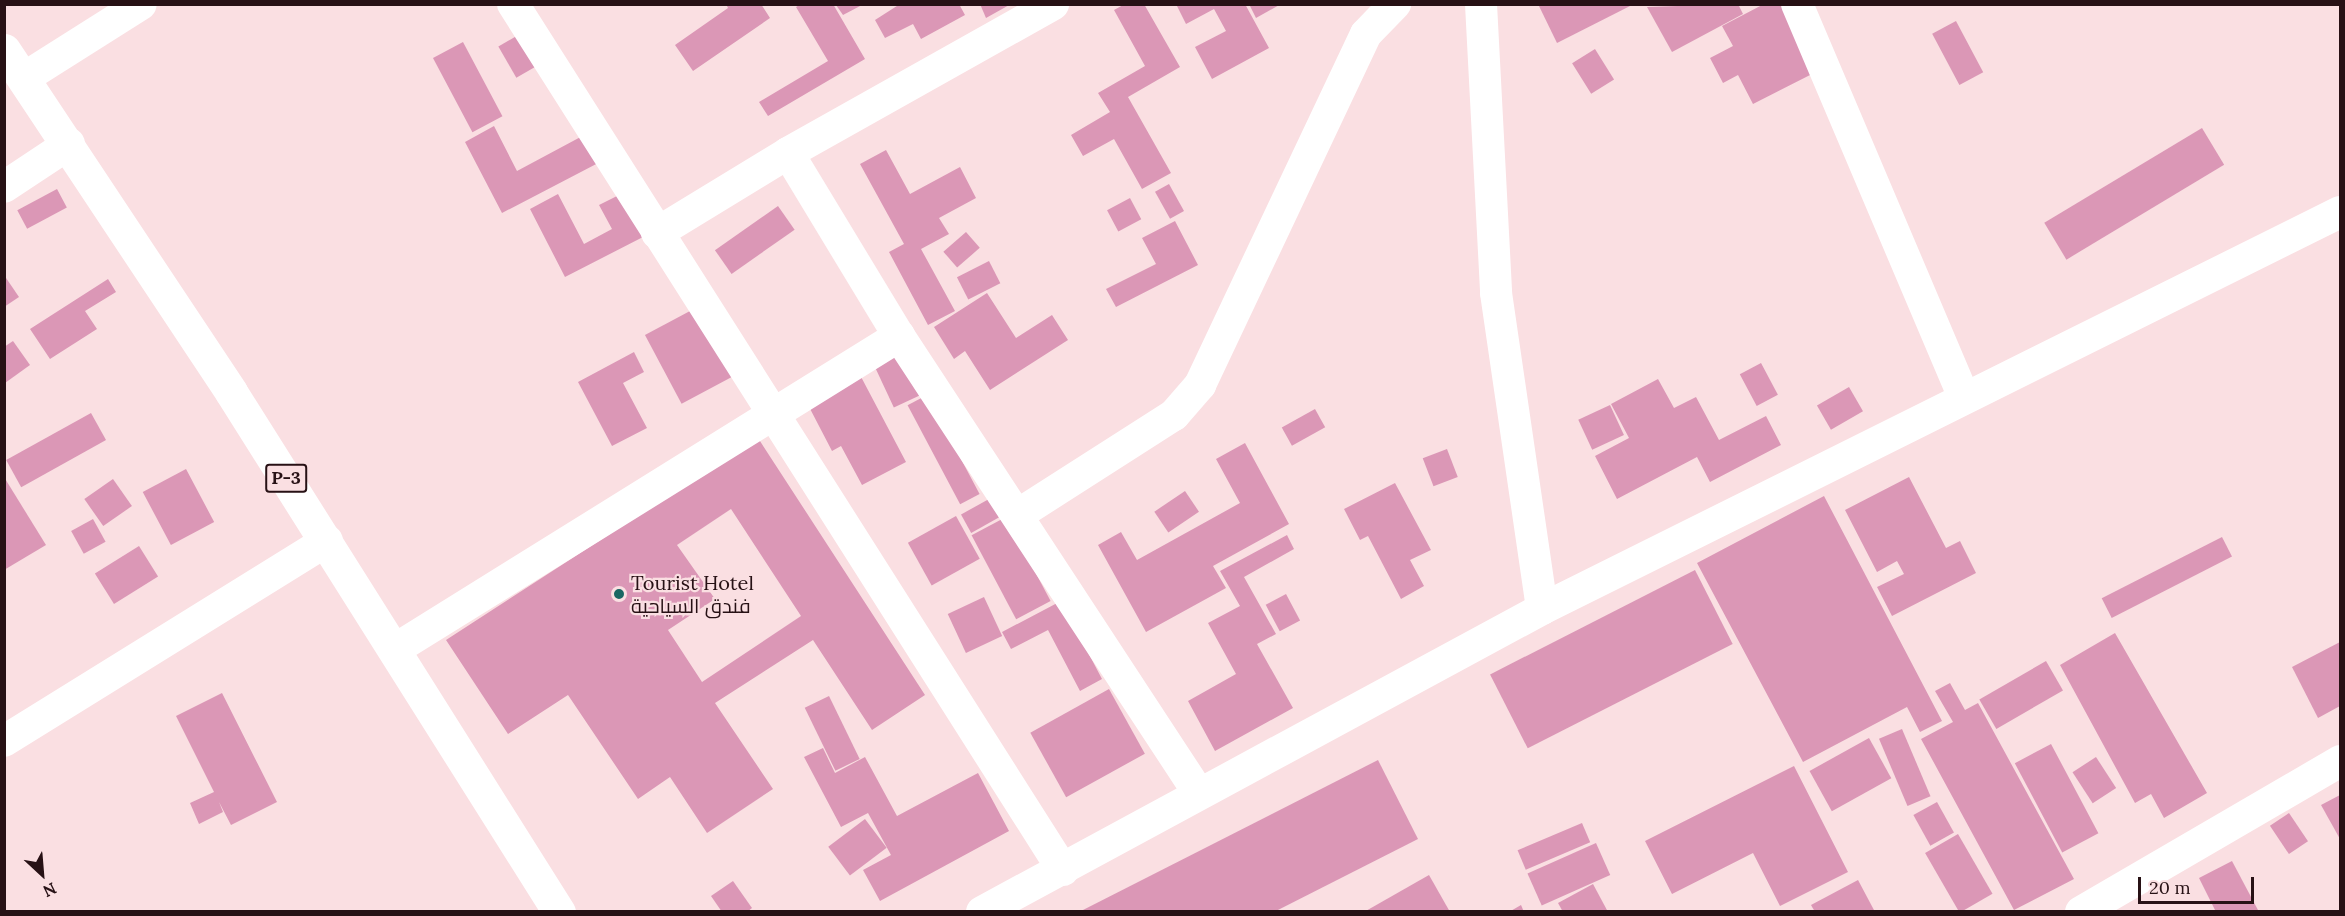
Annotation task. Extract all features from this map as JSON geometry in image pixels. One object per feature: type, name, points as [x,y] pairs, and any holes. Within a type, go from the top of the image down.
[{"type":"main road","name":"P-3","points":[[4,50],[69,144],[327,541],[559,912]]},
{"type":"street","points":[[24,78],[141,4]]},
{"type":"street","points":[[513,4],[772,416],[1063,870]]},
{"type":"street","points":[[657,233],[788,153],[1053,4]]},
{"type":"street","points":[[1019,514],[1174,415],[1200,385],[1366,34],[1395,4]]},
{"type":"street","points":[[1480,4],[1496,293],[1542,609]]},
{"type":"street","points":[[1797,4],[1964,398]]},
{"type":"street","points":[[4,187],[69,144]]},
{"type":"street","points":[[788,153],[899,336],[1019,514],[1198,792]]},
{"type":"street","points":[[982,912],[1063,870],[1198,792],[1542,609],[2340,212]]},
{"type":"street","points":[[394,650],[899,336]]},
{"type":"street","points":[[4,741],[327,541]]},
{"type":"street","points":[[2081,912],[2340,761]]},
{"type":"building","points":[[726,4],[761,4],[770,18],[693,71],[675,45],[728,8]]},
{"type":"building","points":[[801,4],[833,4],[865,59],[768,116],[759,102],[828,61],[796,7]]},
{"type":"building","points":[[900,4],[959,4],[965,15],[921,39],[913,24],[885,38],[875,20]]},
{"type":"building","points":[[980,4],[1011,4],[986,18]]},
{"type":"building","points":[[1125,4],[1144,4],[1180,67],[1128,97],[1171,173],[1142,189],[1114,139],[1083,156],[1071,135],[1110,112],[1098,93],[1145,66],[1114,10]]},
{"type":"building","points":[[1176,4],[1245,4],[1269,48],[1212,79],[1195,47],[1226,31],[1214,9],[1186,24]]},
{"type":"building","points":[[1249,4],[1281,4],[1256,18]]},
{"type":"building","points":[[1538,4],[1634,4],[1557,43]]},
{"type":"building","points":[[1738,4],[1743,14],[1672,52],[1647,7]]},
{"type":"building","points":[[1764,4],[1782,4],[1816,72],[1753,104],[1738,75],[1723,83],[1710,58],[1733,46],[1722,26]]},
{"type":"building","points":[[836,5],[862,5],[843,15]]},
{"type":"building","points":[[1956,21],[1983,72],[1959,85],[1932,34]]},
{"type":"building","points":[[520,34],[538,65],[516,78],[498,46]]},
{"type":"building","points":[[463,42],[502,116],[472,132],[433,58]]},
{"type":"building","points":[[1595,49],[1614,80],[1591,94],[1572,63]]},
{"type":"building","points":[[494,126],[517,171],[588,133],[602,161],[502,213],[465,142]]},
{"type":"building","points":[[2202,128],[2224,165],[2066,260],[2044,223]]},
{"type":"building","points":[[886,150],[910,194],[960,167],[976,198],[939,218],[949,234],[921,249],[955,311],[928,325],[889,252],[904,244],[860,164]]},
{"type":"building","points":[[1169,184],[1184,211],[1170,219],[1155,192]]},
{"type":"building","points":[[57,189],[67,208],[27,229],[17,210]]},
{"type":"building","points":[[558,194],[584,244],[612,229],[599,205],[621,194],[643,237],[565,277],[530,209]]},
{"type":"building","points":[[1130,198],[1141,219],[1118,231],[1107,210]]},
{"type":"building","points":[[778,206],[795,230],[732,274],[715,250]]},
{"type":"building","points":[[1175,221],[1198,265],[1116,307],[1106,289],[1156,264],[1142,238]]},
{"type":"building","points":[[966,232],[980,248],[957,268],[943,252]]},
{"type":"building","points":[[989,261],[1000,283],[968,300],[957,277]]},
{"type":"building","points":[[4,275],[19,297],[4,307]]},
{"type":"building","points":[[108,279],[116,292],[85,311],[97,329],[50,359],[30,329]]},
{"type":"building","points":[[987,293],[1016,338],[1052,315],[1068,340],[990,390],[965,351],[954,359],[934,327]]},
{"type":"building","points":[[705,303],[742,372],[682,404],[645,335]]},
{"type":"building","points":[[13,341],[30,365],[5,383],[4,347]]},
{"type":"building","points":[[899,350],[920,395],[894,408],[873,362]]},
{"type":"building","points":[[634,352],[644,372],[623,383],[647,428],[612,446],[578,382]]},
{"type":"building","points":[[1761,363],[1778,395],[1757,406],[1740,374]]},
{"type":"building","points":[[859,373],[906,462],[862,485],[841,446],[832,451],[806,401]]},
{"type":"building","points":[[1658,379],[1674,408],[1696,397],[1719,440],[1766,416],[1781,445],[1710,482],[1697,457],[1617,499],[1595,456],[1629,438],[1611,404]]},
{"type":"building","points":[[1849,387],[1863,411],[1831,430],[1817,406]]},
{"type":"building","points":[[927,395],[980,494],[960,504],[908,405]]},
{"type":"building","points":[[1610,405],[1624,435],[1592,450],[1578,420]]},
{"type":"building","points":[[1315,409],[1325,427],[1292,446],[1282,427]]},
{"type":"building","points":[[91,413],[106,440],[21,487],[6,460]]},
{"type":"building","points":[[758,438],[925,695],[872,730],[813,640],[715,703],[773,789],[707,833],[670,777],[638,799],[568,695],[508,734],[446,640]],"holes":[[[731,509],[801,616],[702,682],[668,630],[715,599],[677,545]]]},
{"type":"building","points":[[1245,443],[1289,524],[1213,566],[1226,588],[1146,632],[1098,545],[1121,532],[1137,560],[1240,503],[1216,459]]},
{"type":"building","points":[[1447,449],[1458,477],[1433,486],[1423,458]]},
{"type":"building","points":[[186,469],[214,522],[171,545],[143,492]]},
{"type":"building","points":[[4,477],[46,545],[4,570]]},
{"type":"building","points":[[1909,477],[1946,548],[1960,541],[1976,573],[1892,616],[1877,587],[1904,574],[1897,561],[1877,572],[1845,510]]},
{"type":"building","points":[[113,479],[132,506],[103,526],[84,499]]},
{"type":"building","points":[[1395,483],[1431,550],[1410,560],[1424,586],[1401,599],[1368,536],[1360,540],[1344,509]]},
{"type":"building","points":[[1185,491],[1199,512],[1168,532],[1154,512]]},
{"type":"building","points":[[1824,496],[1942,721],[1920,732],[1907,707],[1803,762],[1697,563]]},
{"type":"building","points":[[989,499],[999,517],[971,533],[961,515]]},
{"type":"building","points":[[956,516],[980,559],[932,586],[908,543]]},
{"type":"building","points":[[1006,517],[1051,601],[1016,619],[972,535]]},
{"type":"building","points":[[93,519],[106,542],[84,554],[71,531]]},
{"type":"building","points":[[1287,535],[1294,549],[1244,577],[1276,634],[1257,644],[1293,708],[1215,751],[1188,701],[1236,674],[1208,623],[1240,606],[1220,571]]},
{"type":"building","points":[[2222,537],[2232,557],[2112,618],[2102,598]]},
{"type":"building","points":[[139,546],[158,577],[114,604],[95,574]]},
{"type":"building","points":[[1695,570],[1733,644],[1528,748],[1490,674]]},
{"type":"building","points":[[1286,594],[1300,620],[1280,631],[1266,605]]},
{"type":"building","points":[[984,597],[1002,636],[966,653],[948,614]]},
{"type":"building","points":[[1061,601],[1102,679],[1080,691],[1048,630],[1011,649],[1002,632]]},
{"type":"building","points":[[2115,633],[2207,793],[2164,818],[2151,794],[2135,803],[2060,665]]},
{"type":"building","points":[[2340,642],[2340,706],[2318,718],[2292,667]]},
{"type":"building","points":[[2046,661],[2063,690],[1996,729],[1979,700]]},
{"type":"building","points":[[1950,683],[1965,710],[1978,703],[2074,879],[2014,910],[1921,739],[1953,722],[1935,691]]},
{"type":"building","points":[[1109,689],[1145,754],[1066,797],[1030,733]]},
{"type":"building","points":[[222,693],[277,802],[231,825],[219,802],[223,812],[199,824],[190,803],[214,792],[176,716]]},
{"type":"building","points":[[829,696],[860,759],[835,771],[805,708]]},
{"type":"building","points":[[1902,729],[1931,796],[1908,806],[1879,739]]},
{"type":"building","points":[[1869,738],[1891,778],[1832,811],[1810,771]]},
{"type":"building","points":[[2051,744],[2098,833],[2062,852],[2015,763]]},
{"type":"building","points":[[823,748],[835,773],[865,757],[897,816],[978,773],[1009,831],[880,901],[863,870],[891,855],[868,813],[841,827],[804,757]]},
{"type":"building","points":[[2096,757],[2116,788],[2093,803],[2073,772]]},
{"type":"building","points":[[1378,760],[1418,839],[1274,912],[1079,912]]},
{"type":"building","points":[[1794,766],[1848,872],[1780,906],[1753,853],[1672,894],[1645,841]]},
{"type":"building","points":[[2340,795],[2340,839],[2321,805]]},
{"type":"building","points":[[1937,802],[1954,833],[1930,846],[1913,815]]},
{"type":"building","points":[[2289,813],[2308,841],[2289,854],[2270,826]]},
{"type":"building","points":[[865,819],[887,848],[850,875],[828,847]]},
{"type":"building","points":[[1582,823],[1590,842],[1526,870],[1518,850]]},
{"type":"building","points":[[1958,834],[1992,894],[1959,912],[1925,853]]},
{"type":"building","points":[[1596,843],[1610,875],[1542,905],[1527,874]]},
{"type":"building","points":[[2232,861],[2259,912],[2216,912],[2199,878]]},
{"type":"building","points":[[1429,875],[1450,912],[1364,912]]},
{"type":"building","points":[[1858,880],[1875,912],[1815,912],[1811,905]]},
{"type":"building","points":[[733,881],[752,908],[747,912],[722,912],[711,896]]},
{"type":"building","points":[[1593,884],[1608,912],[1563,912],[1558,903]]},
{"type":"building","points":[[1521,905],[1524,912],[1509,912]]},
{"type":"place","name":"Tourist Hotel فندق السياحية","points":[[619,594]]}]
